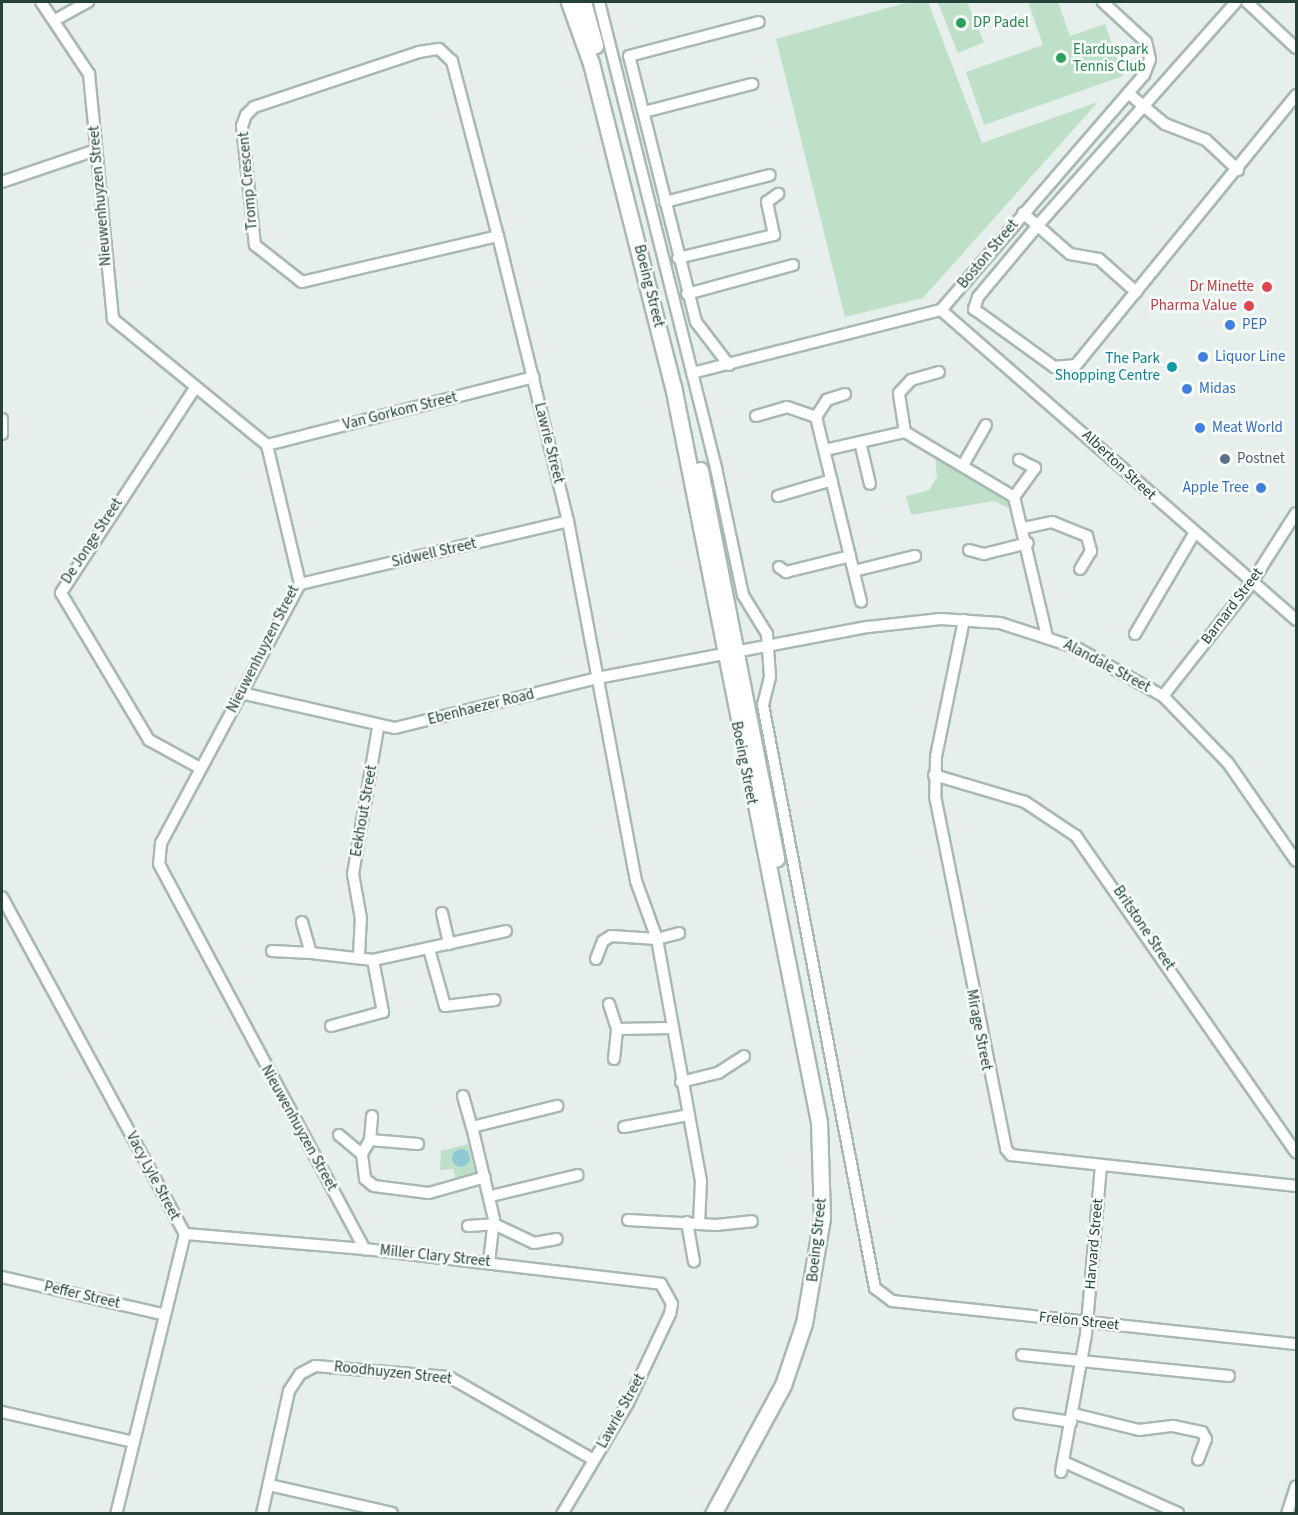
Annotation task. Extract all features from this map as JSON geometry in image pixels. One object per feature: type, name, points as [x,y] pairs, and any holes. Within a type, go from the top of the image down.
[{"type":"main road","name":"Boeing Street","points":[[569,2],[591,63],[673,386],[824,1112],[827,1212],[813,1312],[792,1377],[718,1514]]},
{"type":"main road","name":"Boeing Street","points":[[583,2],[679,377],[728,653],[803,1025],[819,1122],[822,1218],[814,1282],[783,1385],[712,1514]]},
{"type":"street","name":"Nieuwenhuyzen Street","points":[[41,2],[89,74],[113,319],[267,445],[300,584],[161,843],[164,880],[364,1248]]},
{"type":"street","points":[[55,20],[88,2]]},
{"type":"street","name":"Boeing Street","points":[[599,2],[692,373],[742,595],[761,618],[768,649],[770,677],[763,705],[872,1279]]},
{"type":"street","points":[[1236,2],[1039,224],[974,302],[990,323],[1054,367],[1067,369],[1136,292],[1238,170],[1296,95]]},
{"type":"street","points":[[1247,2],[1296,48]]},
{"type":"street","name":"Boston Street","points":[[941,310],[1144,75],[1150,52],[1110,4]]},
{"type":"street","points":[[729,365],[700,332],[687,294],[644,112],[629,60],[632,52],[759,22]]},
{"type":"street","name":"Lawrie Street","points":[[387,62],[430,49],[449,56],[498,236],[568,521],[597,678],[643,899],[657,939],[671,1028],[701,1181],[699,1223]]},
{"type":"street","name":"Tromp Crescent","points":[[387,62],[254,107],[246,115],[242,126],[255,245],[293,276],[312,283],[498,236]]},
{"type":"street","points":[[644,112],[752,84]]},
{"type":"street","points":[[1128,93],[1165,124],[1206,140],[1238,170]]},
{"type":"street","points":[[2,182],[96,150]]},
{"type":"street","points":[[665,201],[770,175]]},
{"type":"street","points":[[678,258],[774,235],[767,202],[778,194]]},
{"type":"street","points":[[1023,213],[1039,224],[1070,254],[1099,259],[1136,292]]},
{"type":"street","points":[[687,294],[793,265]]},
{"type":"street","points":[[692,373],[941,310]]},
{"type":"street","name":"Alberton Street","points":[[941,310],[1250,585],[1296,620]]},
{"type":"street","points":[[905,432],[899,393],[918,377],[939,372]]},
{"type":"street","name":"Van Gorkom Street","points":[[267,445],[533,377]]},
{"type":"street","name":"De Jonge Street","points":[[195,388],[61,592],[149,740],[200,768]]},
{"type":"street","points":[[845,394],[827,400],[816,417],[861,602]]},
{"type":"street","points":[[756,416],[787,407],[816,417]]},
{"type":"street","points":[[2,419],[2,434]]},
{"type":"street","points":[[963,465],[986,425]]},
{"type":"street","points":[[825,450],[905,432],[1014,497],[1028,543],[1047,637]]},
{"type":"street","points":[[860,442],[870,484]]},
{"type":"street","points":[[1014,497],[1035,468],[1019,460]]},
{"type":"street","points":[[777,496],[832,480]]},
{"type":"street","name":"Barnard Street","points":[[1162,696],[1250,585],[1296,513]]},
{"type":"street","name":"Sidwell Street","points":[[300,584],[568,521]]},
{"type":"street","points":[[1024,528],[1052,522],[1087,536],[1091,550],[1080,569]]},
{"type":"street","points":[[1135,634],[1194,534]]},
{"type":"street","points":[[969,550],[984,554],[1028,543]]},
{"type":"street","points":[[779,567],[786,572],[850,556]]},
{"type":"street","points":[[854,571],[915,556]]},
{"type":"street","name":"Alandale Street","points":[[728,653],[768,649],[868,627],[964,620],[1047,637],[1104,661],[1162,696],[1228,763],[1296,861]]},
{"type":"street","name":"Mirage Street","points":[[964,620],[934,775],[939,824],[1002,1141],[1011,1155],[1296,1186]]},
{"type":"street","name":"Ebenhaezer Road","points":[[241,693],[378,728],[403,727],[597,678],[728,653]]},
{"type":"street","name":"Eekhout Street","points":[[359,955],[353,874],[378,728]]},
{"type":"street","name":"Britstone Street","points":[[934,775],[1025,802],[1076,836],[1296,1152]]},
{"type":"street","name":"Vacy Lyle Street","points":[[2,897],[185,1234],[162,1314],[116,1514]]},
{"type":"street","points":[[442,913],[449,944]]},
{"type":"street","points":[[302,922],[311,953]]},
{"type":"street","points":[[272,951],[359,955],[373,960],[506,931]]},
{"type":"street","points":[[596,959],[601,943],[610,936],[657,939],[679,933]]},
{"type":"street","points":[[429,948],[445,1006],[453,1009],[495,1000]]},
{"type":"street","points":[[331,1026],[383,1012],[373,960]]},
{"type":"street","points":[[609,1004],[616,1029],[614,1059]]},
{"type":"street","points":[[616,1029],[671,1028]]},
{"type":"street","points":[[681,1082],[718,1073],[744,1056]]},
{"type":"street","points":[[463,1096],[491,1196],[494,1224],[489,1262]]},
{"type":"street","points":[[472,1126],[557,1106]]},
{"type":"street","points":[[624,1127],[688,1115]]},
{"type":"street","points":[[372,1116],[370,1140],[362,1154],[361,1171],[374,1186],[429,1193],[485,1177]]},
{"type":"street","points":[[339,1135],[362,1154]]},
{"type":"street","points":[[370,1140],[418,1144]]},
{"type":"street","name":"Harvard Street","points":[[1101,1166],[1087,1322],[1062,1467],[1178,1513]]},
{"type":"street","points":[[491,1196],[579,1175]]},
{"type":"street","points":[[628,1220],[699,1223],[752,1221]]},
{"type":"street","points":[[687,1221],[694,1261]]},
{"type":"street","points":[[468,1226],[494,1224],[534,1243],[557,1239]]},
{"type":"street","name":"Miller Clary Street","points":[[185,1234],[364,1248],[653,1280],[672,1304]]},
{"type":"street","name":"Peffer Street","points":[[2,1277],[162,1314]]},
{"type":"street","name":"Frelon Street","points":[[872,1279],[878,1293],[892,1301],[1296,1344]]},
{"type":"street","name":"Lawrie Street","points":[[562,1514],[628,1403],[672,1304]]},
{"type":"street","points":[[1022,1355],[1228,1376]]},
{"type":"street","name":"Roodhuyzen Street","points":[[269,1485],[289,1391],[300,1374],[315,1366],[449,1377],[594,1460]]},
{"type":"street","points":[[2,1412],[134,1442]]},
{"type":"street","points":[[1019,1414],[1072,1418],[1139,1430],[1173,1426],[1202,1432],[1206,1439],[1198,1460]]},
{"type":"street","points":[[262,1514],[269,1485],[392,1513]]},
{"type":"street","points":[[1287,1514],[1296,1486]]},
{"type":"green space","points":[[909,2],[928,2],[982,143],[1098,102],[923,298],[845,317],[776,39]]},
{"type":"green space","name":"DP Padel","points":[[967,2],[984,42],[958,53],[938,3]]},
{"type":"green space","name":"Elarduspark Tennis Club","points":[[1028,2],[1058,2],[1070,36],[1105,24],[1123,76],[984,125],[966,72],[1043,45]]},
{"type":"green space","points":[[935,455],[1010,501],[1013,510],[994,501],[911,515],[906,496],[929,490],[937,477]]},
{"type":"green space","points":[[468,1144],[476,1175],[455,1178],[453,1169],[440,1170],[441,1151]]},
{"type":"water","points":[[457,1149],[465,1149],[470,1154],[468,1165],[457,1167],[452,1162],[452,1154]]},
{"type":"place","name":"DP Padel","points":[[961,23]]},
{"type":"place","name":"Elarduspark Tennis Club","points":[[1061,58]]},
{"type":"place","name":"Dr Minette","points":[[1267,287]]},
{"type":"place","name":"Pharma Value","points":[[1249,306]]},
{"type":"place","name":"PEP","points":[[1230,325]]},
{"type":"place","name":"Liquor Line","points":[[1203,357]]},
{"type":"place","name":"The Park Shopping Centre","points":[[1172,367]]},
{"type":"place","name":"Midas","points":[[1187,389]]},
{"type":"place","name":"Meat World","points":[[1200,428]]},
{"type":"place","name":"Postnet","points":[[1225,459]]},
{"type":"place","name":"Apple Tree","points":[[1261,488]]}]
